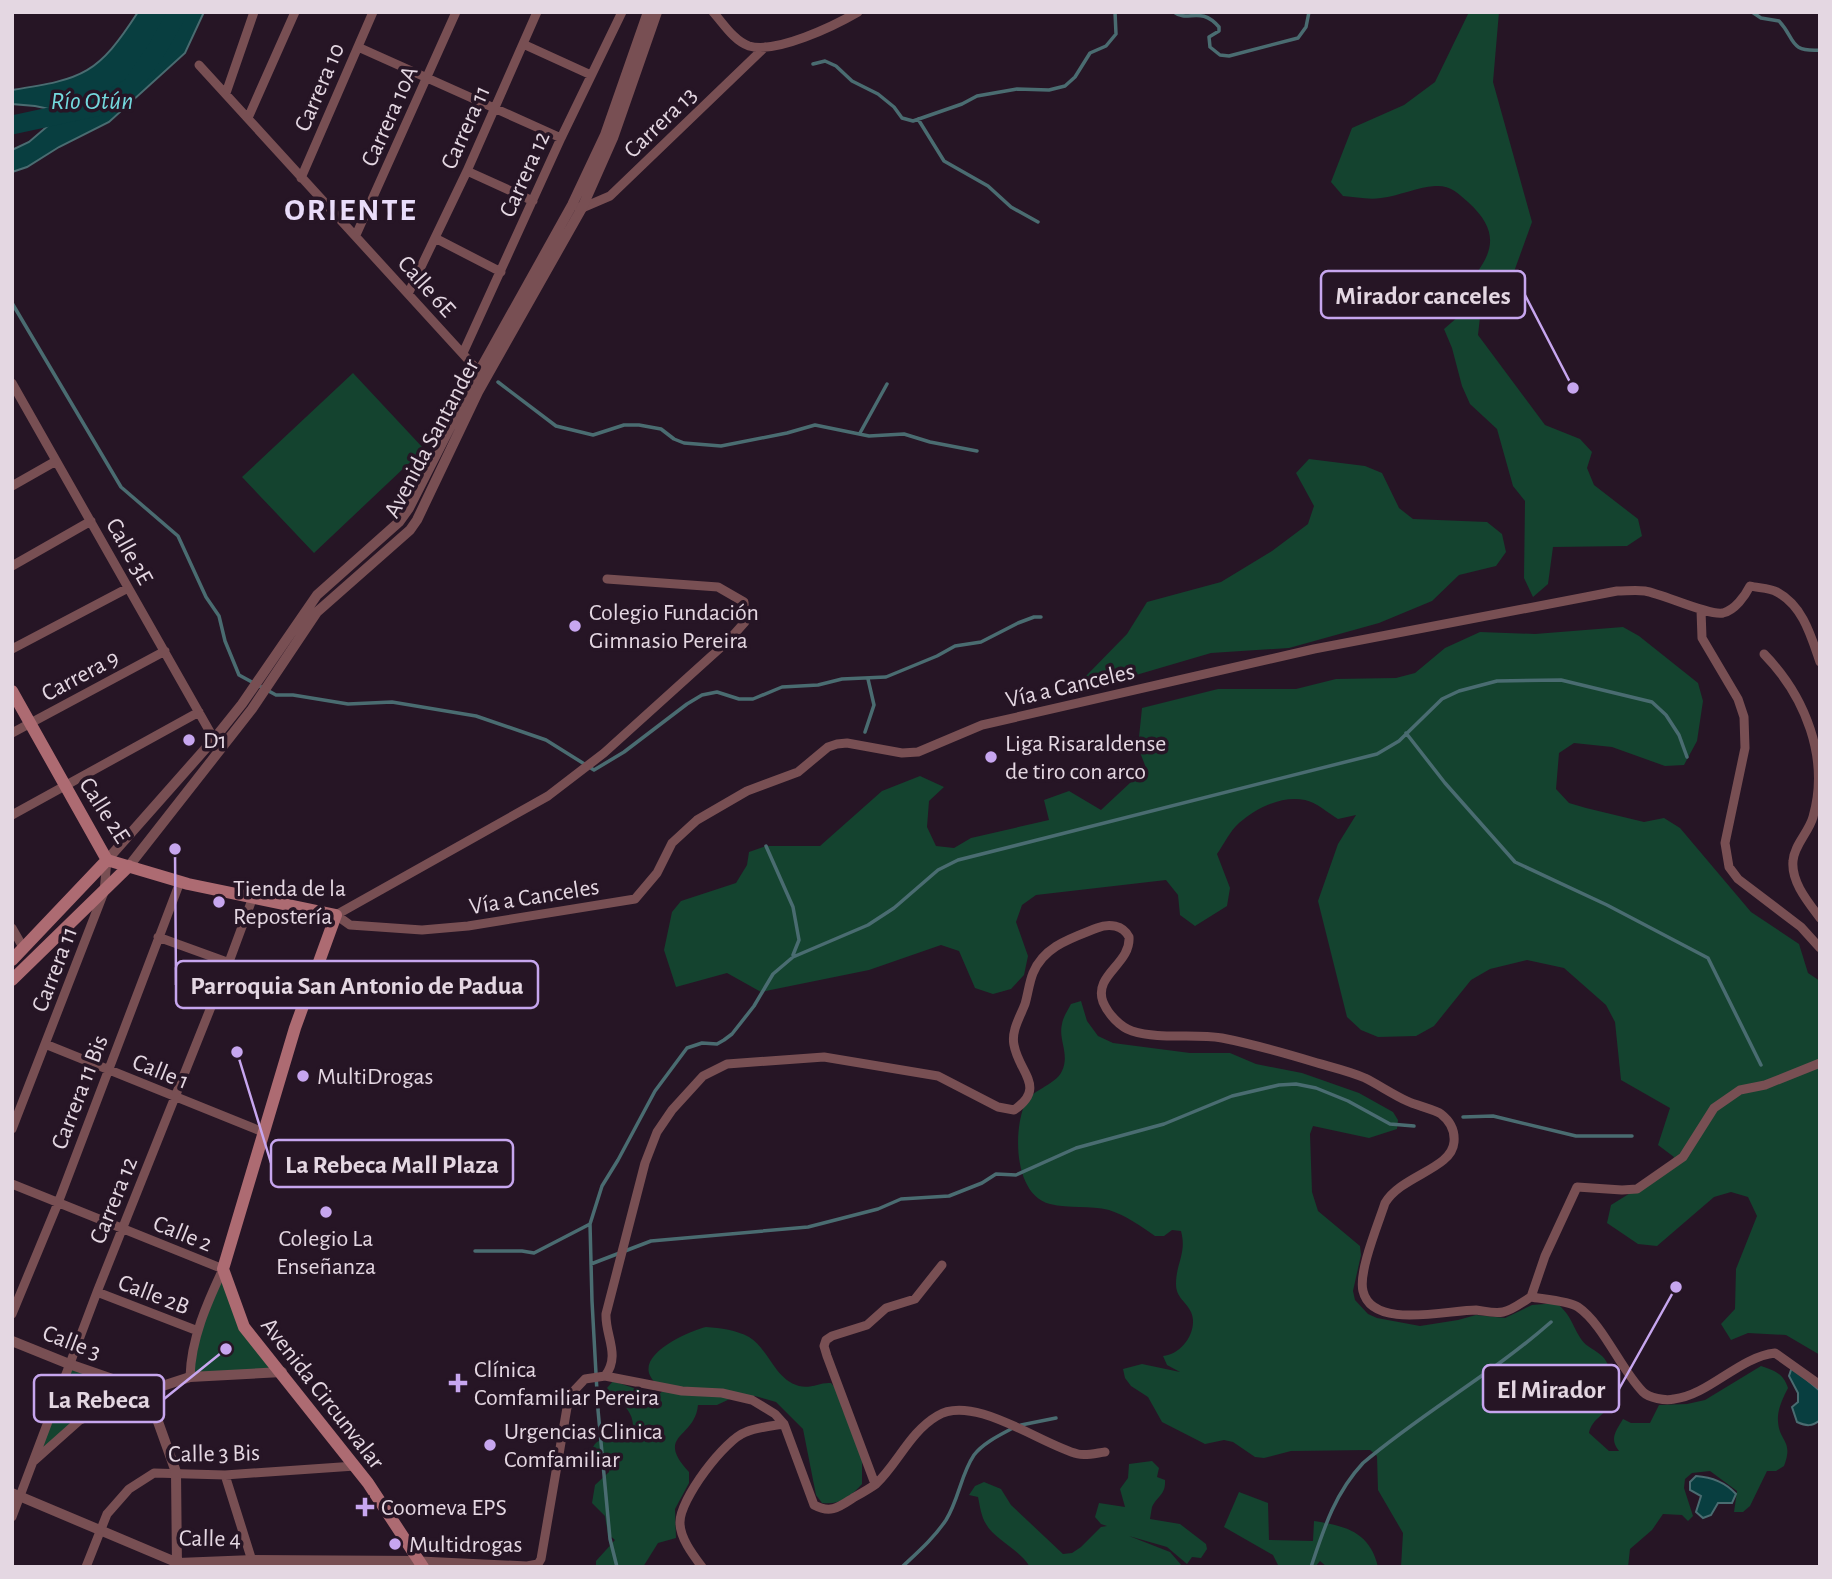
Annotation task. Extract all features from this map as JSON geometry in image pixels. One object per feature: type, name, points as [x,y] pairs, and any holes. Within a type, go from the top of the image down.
[{"type":"main road","name":"Calle 2E","points":[[12,691],[107,860],[180,882],[336,915]]},
{"type":"main road","name":"Avenida Santander","points":[[12,960],[107,860]]},
{"type":"main road","name":"Avenida Santander","points":[[12,980],[129,866]]},
{"type":"main road","points":[[223,1271],[307,991],[336,915]]},
{"type":"main road","name":"Avenida Circunvalar","points":[[223,1271],[244,1327],[355,1466],[422,1564]]},
{"type":"street","points":[[226,93],[254,12]]},
{"type":"street","points":[[248,118],[295,12]]},
{"type":"street","name":"Carrera 10","points":[[301,178],[373,12]]},
{"type":"street","name":"Carrera 10A","points":[[356,235],[456,12]]},
{"type":"street","name":"Carrera 11","points":[[408,294],[467,171],[537,12]]},
{"type":"street","name":"Carrera 12","points":[[463,353],[622,12]]},
{"type":"street","name":"Avenida Santander","points":[[577,206],[648,12]]},
{"type":"street","name":"Avenida Santander","points":[[107,860],[242,704],[317,595],[399,522],[409,509],[613,138],[657,12]]},
{"type":"street","points":[[713,12],[740,42],[751,47],[765,47],[794,40],[841,23],[858,12]]},
{"type":"street","points":[[523,44],[591,75]]},
{"type":"street","points":[[358,47],[561,138]]},
{"type":"street","name":"Carrera 13","points":[[577,206],[610,196],[765,47]]},
{"type":"street","name":"Calle 6E","points":[[199,65],[482,374]]},
{"type":"street","points":[[467,171],[533,201]]},
{"type":"street","points":[[435,238],[500,272]]},
{"type":"street","name":"Avenida Santander","points":[[129,866],[252,709],[317,612],[410,530],[417,520],[482,374]]},
{"type":"street","name":"Calle 3E","points":[[12,383],[16,397],[91,521],[214,739]]},
{"type":"street","points":[[12,486],[56,461]]},
{"type":"street","points":[[12,566],[91,521]]},
{"type":"street","points":[[336,915],[548,796],[604,753],[745,622],[744,602],[718,587],[607,579]]},
{"type":"street","name":"Vía a Canceles","points":[[336,915],[350,925],[422,930],[468,926],[635,900],[657,873],[672,844],[690,826],[747,791],[798,772],[828,747],[837,744],[847,743],[902,753],[918,752],[982,725],[1314,649],[1617,591],[1644,591],[1687,603],[1701,610],[1723,613],[1735,606],[1750,586],[1776,592],[1795,607],[1808,627],[1820,662]]},
{"type":"street","points":[[12,649],[128,588]]},
{"type":"street","points":[[1701,610],[1702,638],[1738,699],[1744,717],[1745,748],[1725,843],[1729,867],[1738,879],[1801,927],[1820,948]]},
{"type":"street","name":"Carrera 9","points":[[12,733],[165,651]]},
{"type":"street","points":[[1764,654],[1786,680],[1797,700],[1819,757],[1813,816],[1793,861],[1794,875],[1803,895],[1820,918]]},
{"type":"street","points":[[12,815],[199,712]]},
{"type":"street","name":"Carrera 11","points":[[12,1129],[104,892],[107,860]]},
{"type":"street","name":"Carrera 11 Bis","points":[[12,1314],[58,1203],[180,882]]},
{"type":"street","name":"Carrera 12","points":[[12,1517],[16,1495],[33,1462],[253,897]]},
{"type":"street","points":[[605,1376],[613,1357],[606,1314],[645,1163],[657,1132],[672,1110],[703,1076],[727,1064],[824,1057],[938,1076],[998,1107],[1014,1110],[1025,1102],[1030,1090],[1028,1074],[1013,1045],[1014,1030],[1038,962],[1054,947],[1108,925],[1119,927],[1129,937],[1130,945],[1126,955],[1105,979],[1102,987],[1102,1000],[1107,1010],[1124,1027],[1146,1034],[1220,1038],[1336,1069],[1364,1078],[1424,1109],[1440,1113],[1453,1128],[1454,1143],[1449,1156],[1437,1166],[1403,1183],[1385,1203],[1361,1282],[1365,1297],[1371,1305],[1387,1314],[1478,1310],[1506,1312],[1531,1297],[1545,1256],[1577,1187],[1637,1189],[1683,1157],[1714,1108],[1740,1090],[1765,1085],[1820,1063]]},
{"type":"street","points":[[12,928],[24,949]]},
{"type":"street","points":[[158,937],[307,991]]},
{"type":"street","name":"Calle 1","points":[[45,1044],[263,1132]]},
{"type":"street","name":"Calle 2","points":[[12,1184],[223,1271]]},
{"type":"street","points":[[875,1484],[824,1346],[826,1340],[832,1336],[867,1325],[886,1308],[915,1299],[942,1265]]},
{"type":"street","points":[[190,1377],[190,1361],[198,1331],[223,1271]]},
{"type":"street","name":"Calle 2B","points":[[97,1292],[198,1331]]},
{"type":"street","points":[[1531,1297],[1577,1306],[1597,1327],[1645,1394],[1662,1399],[1675,1399],[1771,1353],[1781,1355],[1820,1385]]},
{"type":"street","name":"Calle 3","points":[[12,1341],[147,1391]]},
{"type":"street","points":[[33,1462],[80,1420],[147,1391],[190,1377],[282,1372]]},
{"type":"street","points":[[422,1564],[538,1564],[569,1396],[585,1379],[605,1376],[682,1391],[722,1393],[752,1400],[775,1414],[784,1424],[814,1505],[823,1510],[834,1510],[875,1484],[916,1434],[938,1414],[976,1412],[1012,1424],[1080,1454],[1105,1452]]},
{"type":"street","points":[[147,1391],[176,1472],[177,1565]]},
{"type":"street","points":[[702,1567],[681,1530],[680,1521],[689,1497],[726,1447],[745,1432],[784,1424]]},
{"type":"street","name":"Calle 3 Bis","points":[[86,1567],[107,1514],[129,1489],[154,1473],[225,1475],[355,1466]]},
{"type":"street","points":[[225,1475],[254,1563]]},
{"type":"street","name":"Calle 4","points":[[16,1495],[177,1565],[422,1564]]},
{"type":"shaded area","points":[[1469,12],[1499,12],[1493,82],[1532,222],[1507,291],[1480,317],[1478,335],[1545,425],[1580,439],[1592,452],[1587,468],[1594,485],[1638,519],[1642,536],[1627,546],[1553,547],[1548,584],[1533,597],[1524,578],[1525,501],[1513,486],[1497,429],[1470,404],[1444,329],[1459,316],[1455,298],[1476,274],[1489,251],[1488,228],[1468,202],[1449,188],[1435,186],[1367,199],[1343,196],[1331,182],[1352,128],[1404,105],[1435,82]]},
{"type":"shaded area","points":[[353,373],[424,449],[314,553],[242,477]]},
{"type":"shaded area","points":[[1309,459],[1365,466],[1382,473],[1399,508],[1413,519],[1487,522],[1502,534],[1506,552],[1496,566],[1459,575],[1432,601],[1379,623],[1289,648],[1211,653],[1102,685],[1085,677],[1127,634],[1147,602],[1221,582],[1272,551],[1308,524],[1314,506],[1296,473]]},
{"type":"shaded area","points":[[1623,627],[1639,636],[1698,683],[1703,701],[1697,741],[1684,765],[1665,766],[1612,747],[1574,743],[1559,753],[1556,789],[1569,803],[1644,822],[1664,818],[1680,828],[1751,912],[1799,944],[1808,973],[1820,981],[1820,1355],[1786,1335],[1748,1333],[1731,1340],[1721,1324],[1735,1309],[1736,1269],[1757,1216],[1748,1197],[1731,1192],[1714,1197],[1657,1246],[1638,1244],[1607,1223],[1611,1205],[1661,1174],[1674,1157],[1658,1145],[1670,1108],[1621,1080],[1615,1022],[1606,1005],[1564,968],[1527,960],[1490,969],[1471,980],[1434,1026],[1416,1036],[1378,1037],[1361,1030],[1347,1017],[1318,901],[1338,844],[1356,815],[1338,819],[1313,803],[1287,799],[1261,808],[1246,818],[1233,830],[1217,854],[1230,888],[1227,906],[1195,926],[1180,915],[1178,895],[1166,880],[1036,895],[1022,905],[1016,922],[1028,956],[1024,975],[1011,989],[993,994],[975,988],[959,951],[941,945],[869,970],[761,992],[727,973],[676,987],[664,950],[672,912],[681,901],[736,883],[747,865],[749,852],[766,846],[820,846],[882,791],[920,776],[944,787],[929,801],[927,827],[936,846],[954,848],[971,838],[1049,820],[1044,800],[1069,791],[1101,810],[1146,768],[1138,747],[1142,708],[1218,689],[1296,689],[1336,679],[1396,678],[1415,673],[1445,648],[1480,632],[1535,634]]},
{"type":"shaded area","points":[[1081,1001],[1087,1021],[1098,1036],[1113,1043],[1190,1053],[1230,1053],[1256,1064],[1302,1073],[1359,1093],[1393,1112],[1398,1120],[1397,1129],[1369,1138],[1313,1126],[1310,1134],[1312,1192],[1318,1211],[1360,1246],[1361,1255],[1353,1291],[1355,1300],[1368,1314],[1420,1326],[1476,1315],[1505,1318],[1532,1305],[1557,1303],[1569,1316],[1583,1342],[1602,1356],[1611,1371],[1611,1403],[1589,1433],[1609,1451],[1619,1451],[1614,1439],[1623,1419],[1631,1423],[1650,1423],[1659,1405],[1705,1400],[1761,1366],[1781,1376],[1788,1388],[1778,1417],[1779,1428],[1787,1446],[1784,1466],[1776,1471],[1767,1471],[1750,1506],[1743,1512],[1734,1512],[1737,1491],[1710,1471],[1692,1473],[1685,1479],[1684,1488],[1693,1516],[1688,1521],[1682,1515],[1663,1514],[1652,1530],[1630,1549],[1628,1567],[1401,1567],[1403,1533],[1378,1490],[1377,1456],[1370,1450],[1291,1451],[1264,1458],[1255,1457],[1233,1442],[1224,1440],[1205,1444],[1162,1422],[1148,1397],[1131,1386],[1125,1378],[1123,1369],[1142,1364],[1180,1372],[1167,1365],[1163,1356],[1170,1355],[1182,1346],[1191,1334],[1193,1326],[1191,1312],[1176,1289],[1183,1246],[1181,1231],[1172,1230],[1164,1236],[1155,1236],[1109,1210],[1050,1204],[1038,1198],[1030,1189],[1023,1177],[1020,1162],[1018,1132],[1024,1106],[1031,1096],[1054,1081],[1062,1071],[1065,1059],[1061,1036],[1063,1021],[1071,1004]]},
{"type":"shaded area","points":[[223,1269],[235,1307],[282,1372],[190,1377],[190,1361]]},
{"type":"shaded area","points":[[706,1327],[749,1337],[762,1349],[777,1371],[790,1382],[803,1387],[831,1383],[838,1391],[842,1409],[862,1445],[862,1484],[844,1499],[834,1503],[822,1503],[816,1495],[803,1429],[776,1402],[755,1396],[734,1397],[717,1405],[698,1405],[695,1416],[676,1443],[675,1450],[679,1460],[689,1472],[689,1483],[675,1509],[676,1538],[658,1543],[643,1567],[596,1567],[596,1561],[615,1540],[608,1534],[605,1516],[592,1503],[595,1485],[609,1472],[610,1463],[591,1461],[592,1452],[598,1441],[631,1434],[633,1427],[627,1409],[607,1388],[613,1381],[657,1396],[664,1390],[649,1373],[653,1357],[669,1343]]},
{"type":"shaded area","points":[[69,1364],[147,1391],[80,1420],[33,1462]]},
{"type":"shaded area","points":[[1152,1461],[1159,1468],[1157,1477],[1165,1480],[1165,1485],[1152,1507],[1150,1519],[1180,1524],[1206,1544],[1207,1549],[1201,1558],[1192,1557],[1187,1564],[1167,1547],[1129,1536],[1170,1552],[1183,1567],[1030,1567],[990,1530],[983,1518],[978,1497],[969,1495],[975,1486],[984,1482],[1001,1489],[1011,1505],[1063,1554],[1072,1553],[1101,1527],[1107,1526],[1095,1517],[1099,1503],[1125,1507],[1120,1489],[1128,1478],[1129,1464]]},
{"type":"shaded area","points":[[1239,1492],[1268,1503],[1269,1540],[1313,1541],[1314,1521],[1336,1525],[1363,1538],[1378,1567],[1327,1567],[1320,1561],[1315,1567],[1279,1567],[1273,1555],[1224,1527]]},
{"type":"water","name":"Río Otún","points":[[138,12],[169,12],[131,84],[134,86],[153,67],[185,12],[204,12],[185,53],[109,122],[59,147],[27,167],[12,172],[12,150],[29,142],[64,112],[12,104],[12,90],[56,82],[87,70],[112,49]]},
{"type":"water","points":[[1792,1367],[1820,1391],[1820,1420],[1812,1425],[1797,1422],[1792,1407],[1798,1402],[1798,1393],[1789,1376]]},
{"type":"water","points":[[1696,1476],[1727,1486],[1736,1494],[1732,1503],[1718,1503],[1711,1515],[1703,1518],[1696,1512],[1701,1496],[1690,1490],[1690,1482]]},
{"type":"waterway","name":"Río Otún","points":[[12,125],[100,106],[132,86],[178,12]]},
{"type":"waterway","points":[[813,64],[825,61],[836,66],[852,81],[878,94],[894,107],[902,118],[913,121],[977,96],[1017,89],[1049,90],[1065,86],[1075,77],[1090,53],[1106,46],[1116,34],[1115,12]]},
{"type":"waterway","points":[[1174,12],[1184,16],[1200,15],[1212,20],[1219,27],[1219,31],[1209,37],[1210,47],[1220,55],[1229,56],[1298,38],[1306,27],[1309,12]]},
{"type":"waterway","points":[[1752,12],[1761,18],[1779,21],[1794,43],[1802,49],[1820,50]]},
{"type":"waterway","points":[[918,119],[944,161],[988,186],[1011,207],[1038,222]]},
{"type":"waterway","points":[[12,303],[121,487],[178,536],[206,597],[219,616],[225,641],[239,675],[276,695],[293,695],[348,704],[392,702],[476,716],[546,740],[594,770],[624,752],[702,695],[717,692],[739,699],[753,699],[782,687],[818,685],[842,679],[886,677],[955,646],[981,642],[1018,623],[1041,617]]},
{"type":"waterway","points":[[498,382],[556,426],[593,435],[624,425],[639,425],[661,429],[684,443],[721,446],[815,425],[869,436],[904,434],[977,451]]},
{"type":"waterway","points":[[860,433],[887,384]]},
{"type":"waterway","points":[[865,732],[874,705],[868,679]]},
{"type":"waterway","points":[[617,1567],[610,1539],[598,1410],[590,1224],[602,1186],[655,1091],[687,1048],[702,1043],[717,1044],[732,1034],[754,1006],[773,974],[793,957],[868,925],[894,908],[938,870],[958,860],[1377,754],[1399,741],[1442,699],[1459,691],[1497,681],[1561,680],[1652,702],[1666,715],[1679,735],[1687,757]]},
{"type":"waterway","points":[[1406,733],[1445,783],[1515,862],[1607,905],[1708,958],[1761,1065]]},
{"type":"waterway","points":[[766,846],[793,907],[799,940],[793,955]]},
{"type":"waterway","points":[[591,1264],[651,1241],[808,1227],[878,1209],[901,1199],[949,1196],[982,1183],[996,1174],[1016,1175],[1076,1148],[1164,1124],[1232,1096],[1279,1085],[1296,1084],[1316,1088],[1348,1101],[1390,1124],[1414,1126]]},
{"type":"waterway","points":[[1463,1117],[1493,1116],[1576,1136],[1632,1136]]},
{"type":"waterway","points":[[475,1251],[534,1253],[590,1224]]},
{"type":"waterway","points":[[1311,1567],[1338,1499],[1363,1463],[1551,1322]]},
{"type":"waterway","points":[[1021,1425],[1056,1418]]},
{"type":"waterway","points":[[902,1567],[946,1520],[974,1455],[987,1443],[1013,1428]]},
{"type":"place","name":"Mirador canceles","points":[[1573,388]]},
{"type":"place","name":"Colegio Fundación Gimnasio Pereira","points":[[575,626]]},
{"type":"place","name":"D1","points":[[189,740]]},
{"type":"place","name":"Liga Risaraldense de tiro con arco","points":[[991,757]]},
{"type":"place","name":"Parroquia San Antonio de Padua","points":[[175,849]]},
{"type":"place","name":"Tienda de la Repostería","points":[[219,902]]},
{"type":"place","name":"La Rebeca Mall Plaza","points":[[237,1052]]},
{"type":"place","name":"MultiDrogas","points":[[303,1076]]},
{"type":"place","name":"Colegio La Enseñanza","points":[[326,1212]]},
{"type":"place","name":"El Mirador","points":[[1676,1287]]},
{"type":"place","name":"La Rebeca","points":[[226,1349]]},
{"type":"place","name":"Clínica Comfamiliar Pereira","points":[[458,1383]]},
{"type":"place","name":"Urgencias Clinica Comfamiliar","points":[[490,1445]]},
{"type":"place","name":"Coomeva EPS","points":[[365,1507]]},
{"type":"place","name":"Multidrogas","points":[[395,1544]]},
{"type":"district","name":"ORIENTE","points":[[351,209]]}]
